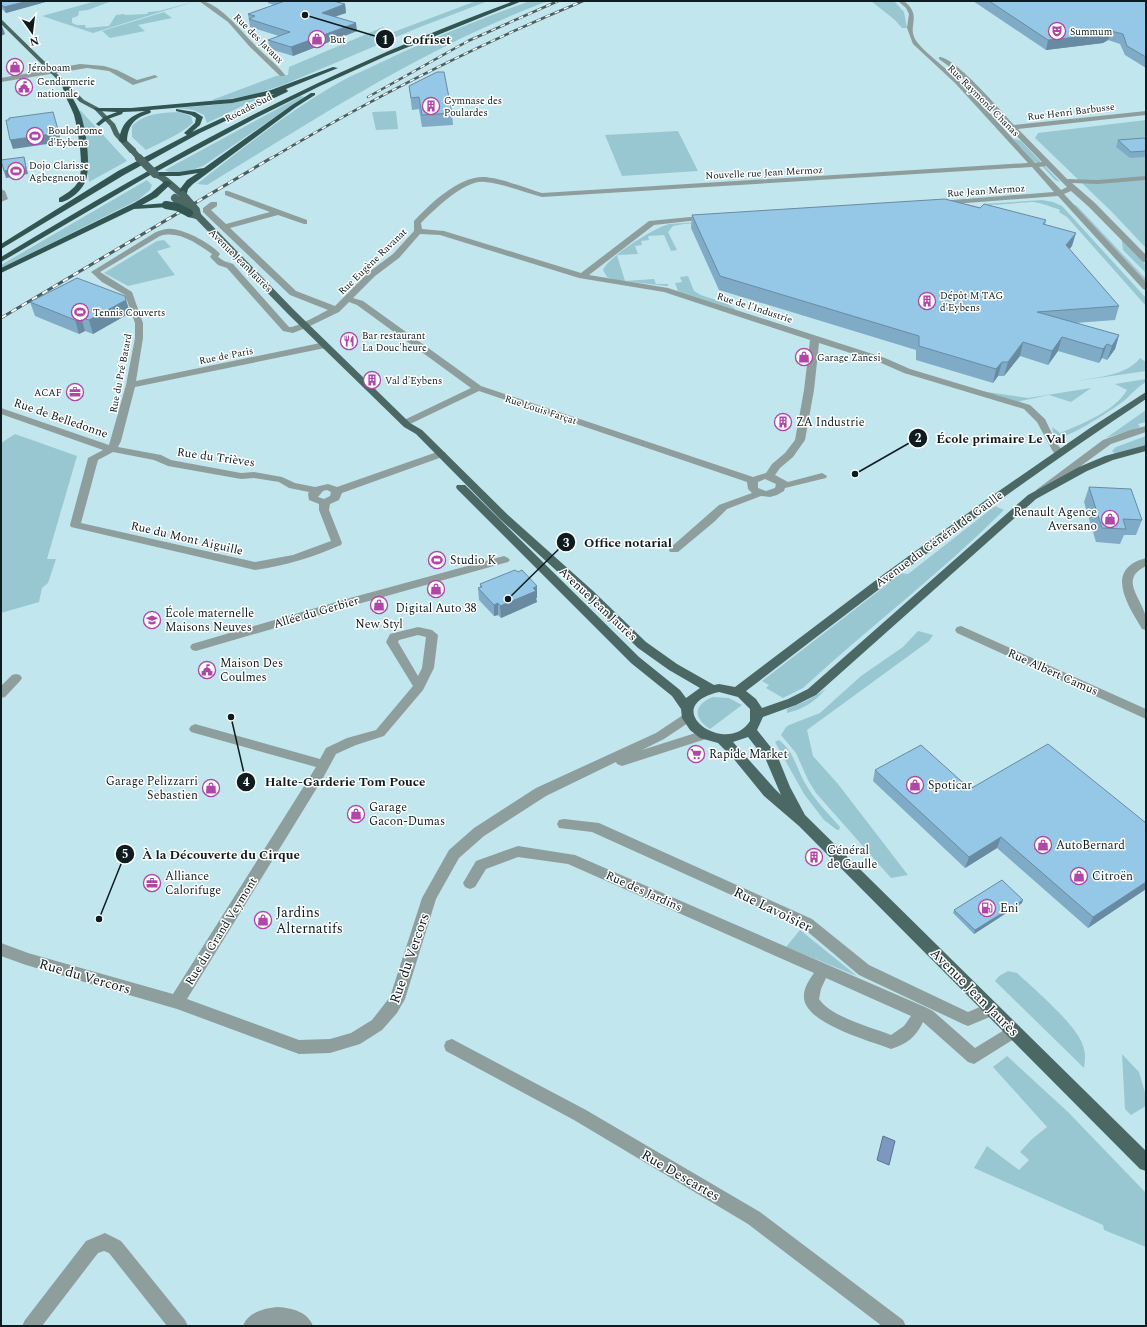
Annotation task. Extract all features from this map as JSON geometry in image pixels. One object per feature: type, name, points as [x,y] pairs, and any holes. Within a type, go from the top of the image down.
[{"type":"highway","points":[[381,49],[502,1]]},
{"type":"highway","name":"Rocade Sud","points":[[1,260],[100,200],[234,126],[339,75],[454,25],[519,1]]},
{"type":"highway","points":[[183,195],[184,189],[190,182],[209,167],[316,92],[348,75],[454,25]]},
{"type":"highway","name":"Rocade Sud","points":[[1,247],[121,173],[232,116],[340,66],[258,96],[232,101],[131,110]]},
{"type":"highway","points":[[1,243],[70,194],[83,179],[84,170],[79,122],[67,98],[65,84]]},
{"type":"highway","points":[[96,110],[131,110]]},
{"type":"highway","points":[[94,118],[106,118],[131,110]]},
{"type":"highway","points":[[121,173],[190,131],[198,124],[200,117],[193,113],[178,110],[159,110],[145,113],[126,124],[124,127],[123,141]]},
{"type":"highway","points":[[155,174],[178,174],[209,167]]},
{"type":"highway","points":[[1,271],[122,212],[154,195],[166,185]]},
{"type":"highway","points":[[122,212],[143,206],[166,205],[178,207],[193,214]]},
{"type":"main road","points":[[1,21],[82,101],[94,118],[116,134],[133,151],[155,174],[156,181],[183,195],[196,210],[193,214]]},
{"type":"main road","points":[[82,101],[106,118],[113,125],[116,134]]},
{"type":"main road","name":"Avenue Jean Jaurès","points":[[166,185],[175,198],[406,424],[410,435],[437,456],[642,644],[673,667],[710,689]]},
{"type":"main road","name":"Avenue du Général de Gaulle","points":[[737,692],[958,523],[1059,452],[1146,394]]},
{"type":"main road","name":"Avenue du Général de Gaulle","points":[[757,714],[792,702],[812,692],[1032,496],[1083,469],[1109,458],[1146,448]]},
{"type":"main road","name":"Avenue Jean Jaurès","points":[[437,456],[524,552],[607,631],[635,660],[676,693],[687,712]]},
{"type":"main road","points":[[719,688],[737,692],[751,701],[757,714],[757,720],[750,731],[738,737],[722,739],[705,735],[694,728],[687,712],[695,696],[710,689],[719,688]]},
{"type":"main road","name":"Avenue Jean Jaurès","points":[[750,731],[772,758],[784,788],[804,822]]},
{"type":"main road","name":"Avenue Jean Jaurès","points":[[722,739],[738,755],[769,792],[804,822],[1146,1163]]},
{"type":"street","name":"Rue des Javaux","points":[[202,1],[230,21],[252,46],[282,75]]},
{"type":"street","points":[[901,1],[908,7],[912,14],[909,20],[910,26]]},
{"type":"street","name":"Rue Raymond Chanas","points":[[910,26],[910,35],[915,42],[933,61],[957,82],[1032,165],[1045,172],[1060,186],[1072,188]]},
{"type":"street","name":"Rue Raymond Chanas","points":[[910,26],[936,55],[960,72],[1012,128],[1072,188],[1092,204],[1146,260]]},
{"type":"street","points":[[1,80],[75,67],[99,67],[108,69],[136,81],[155,77]]},
{"type":"street","name":"Rue Henri Barbusse","points":[[998,129],[1146,113]]},
{"type":"street","name":"Nouvelle rue Jean Mermoz","points":[[482,179],[542,195],[1048,164]]},
{"type":"street","points":[[1032,165],[1058,195],[1146,286]]},
{"type":"street","points":[[1065,181],[1098,182],[1146,178]]},
{"type":"street","name":"Rue Eugène Ravanat","points":[[305,325],[336,310],[372,274],[396,256],[418,231],[417,223],[436,203],[462,185],[470,181],[482,179]]},
{"type":"street","name":"Rue Jean Mermoz","points":[[935,203],[1058,195],[1072,188],[1098,182]]},
{"type":"street","points":[[1,191],[4,199],[1,200]]},
{"type":"street","points":[[228,193],[304,222]]},
{"type":"street","points":[[1058,195],[1079,204],[1146,276]]},
{"type":"street","name":"Rue Raymond Chanas","points":[[1058,195],[1071,196],[1083,201],[1106,223],[1120,233]]},
{"type":"street","name":"Avenue Jean Jaurès","points":[[214,204],[206,210],[293,293],[336,310]]},
{"type":"street","points":[[225,227],[278,212]]},
{"type":"street","points":[[582,276],[652,223],[717,216]]},
{"type":"street","name":"Avenue Jean Jaurès","points":[[96,272],[157,234],[166,231],[176,232],[210,248],[216,254],[214,257],[221,263],[230,266],[286,329],[293,330],[305,325]]},
{"type":"street","name":"Rue de l'Industrie","points":[[418,231],[440,233],[582,276],[665,290],[882,360],[907,371],[1027,407],[1037,415],[1044,425],[1051,445],[1059,452]]},
{"type":"street","points":[[1117,244],[1120,233]]},
{"type":"street","name":"Rue du Pré Batard","points":[[96,272],[104,280],[129,294],[139,323],[139,338],[131,385],[116,441],[112,449]]},
{"type":"street","name":"Rue Louis Farçat","points":[[348,299],[360,303],[478,388],[753,480]]},
{"type":"street","points":[[769,477],[776,466],[789,455],[800,440],[809,390],[815,338]]},
{"type":"street","name":"Rue de Paris","points":[[131,385],[325,345]]},
{"type":"street","points":[[406,424],[478,388]]},
{"type":"street","name":"Rue de Belledonne","points":[[1,411],[91,444],[112,449]]},
{"type":"street","points":[[1032,496],[1107,442],[1146,429]]},
{"type":"street","name":"Rue du Trièves","points":[[112,449],[157,457],[168,463],[241,476],[254,475],[282,480],[294,486],[316,490],[328,487],[337,491],[437,456]]},
{"type":"street","name":"Rue du Mont Aiguille","points":[[112,449],[93,458],[75,525],[255,566],[268,565],[317,551],[337,543],[324,510],[325,502]]},
{"type":"street","points":[[781,484],[778,492],[770,494],[760,493],[753,489],[752,483],[753,480],[760,477],[769,477],[776,479],[781,484],[788,485],[822,476]]},
{"type":"street","points":[[316,490],[313,494],[313,498],[318,501],[325,502]]},
{"type":"street","name":"Rue du Trièves","points":[[325,502],[335,498],[337,496],[337,491]]},
{"type":"street","points":[[674,550],[723,507],[760,493]]},
{"type":"street","name":"Allée du Gerbier","points":[[196,647],[504,560]]},
{"type":"street","points":[[1146,562],[1133,570],[1128,575],[1126,581],[1146,626]]},
{"type":"street","name":"Rue Albert Camus","points":[[961,630],[1146,714]]},
{"type":"street","points":[[1,694],[16,678]]},
{"type":"street","name":"Rue du Grand Veymont","points":[[177,1002],[324,765],[331,751],[352,742],[380,733],[419,686]]},
{"type":"street","name":"Rue du Vercors","points":[[1,949],[26,958],[177,1002],[299,1047],[330,1046],[355,1039],[377,1025],[392,1008],[397,999],[429,898],[454,854],[479,832],[507,812],[541,792],[660,736],[687,712]]},
{"type":"street","points":[[195,729],[324,765]]},
{"type":"street","name":"Rue du Vercors","points":[[595,767],[705,735]]},
{"type":"street","name":"Rue Lavoisier","points":[[564,824],[594,826],[806,923],[864,970],[968,1019],[992,1009]]},
{"type":"street","name":"Rue des Jardins","points":[[470,883],[481,865],[518,851],[570,859],[920,1012],[928,1016],[974,1057],[1014,1031]]},
{"type":"street","points":[[823,970],[812,992],[812,1001],[818,1010],[830,1018],[891,1042],[899,1040],[909,1032],[916,1023],[920,1012]]},
{"type":"street","name":"Rue Descartes","points":[[452,1046],[580,1115],[754,1218],[897,1326]]},
{"type":"street","points":[[31,1326],[92,1247],[105,1242],[115,1247],[179,1326]]},
{"type":"street","points":[[252,1326],[257,1321],[280,1315],[304,1326]]},
{"type":"shaded area","points":[[96,1],[112,1],[88,10],[79,11],[78,16],[72,18],[72,23],[77,25],[85,25],[86,28],[109,26],[116,15],[147,14],[148,12],[159,11],[196,1],[93,33],[42,16]]},
{"type":"shaded area","points":[[476,1],[488,1],[420,27],[283,85],[255,94],[218,101],[212,100],[276,76],[288,75],[289,67],[383,27],[391,33]]},
{"type":"shaded area","points":[[530,1],[548,1],[459,39],[416,61],[331,109],[207,185],[197,184],[284,118],[340,82],[438,37]]},
{"type":"shaded area","points":[[871,1],[894,1],[904,12],[907,28],[902,28],[895,20]]},
{"type":"shaded area","points":[[164,12],[172,18],[138,25],[145,31],[110,38],[102,31]]},
{"type":"shaded area","points":[[301,96],[304,97],[203,166],[179,173],[165,170]]},
{"type":"shaded area","points":[[259,98],[207,123],[204,115],[193,110],[176,108],[214,105]]},
{"type":"shaded area","points":[[79,111],[81,111],[127,161],[89,182],[81,115]]},
{"type":"shaded area","points":[[396,111],[398,129],[376,130],[372,112]]},
{"type":"shaded area","points":[[179,112],[191,116],[193,123],[170,138],[146,150],[132,137],[132,126],[142,118],[154,114]]},
{"type":"shaded area","points":[[1146,120],[1146,248],[1111,211],[1035,138],[1038,133]]},
{"type":"shaded area","points":[[678,131],[698,171],[622,176],[605,135]]},
{"type":"shaded area","points":[[1014,140],[1021,141],[1060,182],[1055,180],[1042,166],[1033,161]]},
{"type":"shaded area","points":[[147,180],[152,185],[150,190],[138,200],[1,268],[1,265]]},
{"type":"shaded area","points":[[1042,200],[1053,202],[1062,206],[1146,298],[1146,306],[1067,217],[1059,212],[1060,210],[1033,202],[999,205],[983,204]]},
{"type":"shaded area","points":[[967,204],[987,209],[950,206],[684,224],[673,226],[668,232],[677,250],[671,251],[664,235],[648,236],[649,240],[641,241],[642,245],[635,246],[638,254],[617,255],[625,281],[654,279],[656,284],[668,284],[668,286],[616,280],[607,277],[603,270],[614,257],[633,243],[653,231],[669,224]]},
{"type":"shaded area","points":[[1073,204],[1077,206],[1146,279],[1146,282]]},
{"type":"shaded area","points":[[164,240],[171,247],[157,251],[175,275],[128,286],[104,273],[157,241]]},
{"type":"shaded area","points":[[1124,240],[1146,265],[1146,273],[1123,250],[1122,241]]},
{"type":"shaded area","points":[[688,276],[694,291],[732,306],[736,310],[678,291],[675,283],[682,282],[680,277]]},
{"type":"shaded area","points":[[1140,358],[1146,362],[1146,371],[1077,381],[1111,375],[1127,369]]},
{"type":"shaded area","points":[[1146,379],[1146,382],[1137,388],[1125,400],[1092,422],[1063,437],[1058,437],[1054,434],[1052,427],[1060,433],[1097,416],[1115,404],[1122,398],[1127,390],[1115,384]]},
{"type":"shaded area","points":[[1091,388],[1071,402],[1049,395],[1016,402],[981,391],[1028,398]]},
{"type":"shaded area","points":[[1146,410],[1146,422],[1138,424],[1140,427],[1106,438]]},
{"type":"shaded area","points":[[15,434],[77,456],[47,559],[56,559],[48,583],[42,588],[39,602],[1,613],[1,443]]},
{"type":"shaded area","points":[[1146,436],[1146,445],[1115,454],[1112,451],[1116,447]]},
{"type":"shaded area","points":[[995,506],[1004,510],[980,534],[803,688],[783,698],[766,688],[769,685],[762,681],[900,573],[908,574]]},
{"type":"shaded area","points":[[918,631],[933,635],[929,641],[807,730],[813,756],[838,784],[908,875],[891,878],[816,793],[808,780],[796,753],[781,735],[789,725],[820,713],[861,676],[903,647]]},
{"type":"shaded area","points":[[826,689],[808,704],[787,713],[787,709],[808,700]]},
{"type":"shaded area","points":[[713,697],[729,698],[742,705],[710,729],[700,720],[698,712],[699,708],[706,700]]},
{"type":"shaded area","points":[[779,740],[789,750],[804,782],[819,804],[840,827],[839,830],[824,820],[804,794],[775,742]]},
{"type":"shaded area","points":[[800,930],[857,976],[786,947]]},
{"type":"shaded area","points":[[1008,971],[1017,973],[1073,1028],[1084,1049],[1084,1068],[995,981],[999,976]]},
{"type":"shaded area","points":[[1122,1054],[1139,1072],[1146,1096],[1146,1106],[1131,1115],[1125,1109]]},
{"type":"shaded area","points":[[1007,1056],[1068,1112],[1146,1193],[1146,1247],[1104,1230],[1103,1225],[974,1168],[987,1146],[1019,1170],[1029,1160],[1020,1152],[1031,1140],[1047,1127],[993,1067]]},
{"type":"shaded area","points":[[883,1136],[895,1141],[889,1165],[877,1160]]},
{"type":"building","points":[[1,1],[28,1],[4,7],[1,4]]},
{"type":"building","points":[[285,1],[333,1],[345,4],[322,13],[356,23],[291,47],[268,40],[290,32],[249,19],[255,16],[248,14]]},
{"type":"building","points":[[989,1],[1146,1],[1146,57],[1127,46],[1123,34],[1111,31],[1105,34],[1048,40]]},
{"type":"building","points":[[437,72],[444,72],[452,113],[422,115],[419,97],[411,98],[409,86]]},
{"type":"building","points":[[53,112],[59,133],[10,140],[6,120],[9,120],[9,118]]},
{"type":"building","points":[[1144,138],[1146,140],[1146,151],[1131,152],[1118,140]]},
{"type":"building","points":[[24,157],[26,168],[4,171],[1,160]]},
{"type":"building","name":"Dépôt M TAG d'Eybens","points":[[945,199],[980,208],[984,204],[1046,220],[1043,224],[1076,233],[1066,245],[1119,306],[1037,312],[1119,335],[1112,346],[1107,344],[1103,349],[1062,337],[1052,351],[1023,342],[1008,362],[1002,362],[996,369],[919,346],[919,336],[720,276],[692,215]]},
{"type":"building","points":[[77,278],[125,296],[126,300],[89,320],[81,317],[75,320],[30,302]]},
{"type":"building","points":[[1089,487],[1131,489],[1142,520],[1123,519],[1126,529],[1102,528]]},
{"type":"building","points":[[515,570],[518,572],[522,570],[537,586],[533,588],[536,591],[500,606],[498,603],[494,605],[478,588],[482,587],[480,584]]},
{"type":"building","name":"AutoBernard","points":[[1048,744],[1146,823],[1146,882],[1093,917],[1001,837],[969,857],[875,770],[921,745],[970,789]]},
{"type":"building","name":"Eni","points":[[1002,880],[1023,900],[975,930],[954,910]]},
{"type":"railway","points":[[368,97],[468,41],[558,1]]},
{"type":"railway","points":[[270,159],[346,115],[424,74],[503,36],[583,1]]},
{"type":"railway","points":[[1,318],[271,158]]},
{"type":"place","name":"Cofriset","points":[[305,15]]},
{"type":"place","name":"Summum","points":[[1057,31]]},
{"type":"place","name":"But","points":[[317,39]]},
{"type":"place","name":"Jéroboam","points":[[15,67]]},
{"type":"place","name":"Gendarmerie nationale","points":[[24,87]]},
{"type":"place","name":"Gymnase des Poulardes","points":[[431,106]]},
{"type":"place","name":"Boulodrome d'Eybens","points":[[35,136]]},
{"type":"place","name":"Dojo Clarisse Agbegnenou","points":[[16,171]]},
{"type":"place","name":"Dépôt M TAG d'Eybens","points":[[927,301]]},
{"type":"place","name":"Tennis Couverts","points":[[80,312]]},
{"type":"place","name":"Bar restaurant La Douc'heure","points":[[349,341]]},
{"type":"place","name":"Garage Zanesi","points":[[804,357]]},
{"type":"place","name":"Val d'Eybens","points":[[372,380]]},
{"type":"place","name":"ACAF","points":[[75,392]]},
{"type":"place","name":"ZA Industrie","points":[[783,422]]},
{"type":"place","name":"École primaire Le Val","points":[[855,474]]},
{"type":"place","name":"Renault Agence Aversano","points":[[1110,519]]},
{"type":"place","name":"Studio K","points":[[437,560]]},
{"type":"place","name":"Digital Auto 38","points":[[436,589]]},
{"type":"place","name":"Office notarial","points":[[508,599]]},
{"type":"place","name":"New Styl","points":[[379,605]]},
{"type":"place","name":"École maternelle Maisons Neuves","points":[[152,620]]},
{"type":"place","name":"Maison Des Coulmes","points":[[207,670]]},
{"type":"place","name":"Halte-Garderie Tom Pouce","points":[[231,717]]},
{"type":"place","name":"Rapide Market","points":[[696,754]]},
{"type":"place","name":"Spoticar","points":[[915,785]]},
{"type":"place","name":"Garage Pelizzarri Sebastien","points":[[211,788]]},
{"type":"place","name":"Garage Gacon-Dumas","points":[[356,814]]},
{"type":"place","name":"AutoBernard","points":[[1043,845]]},
{"type":"place","name":"Général de Gaulle","points":[[814,857]]},
{"type":"place","name":"Citroën","points":[[1079,876]]},
{"type":"place","name":"Alliance Calorifuge","points":[[152,883]]},
{"type":"place","name":"Eni","points":[[987,908]]},
{"type":"place","name":"À la Découverte du Cirque","points":[[99,919]]},
{"type":"place","name":"Jardins Alternatifs","points":[[263,920]]}]
